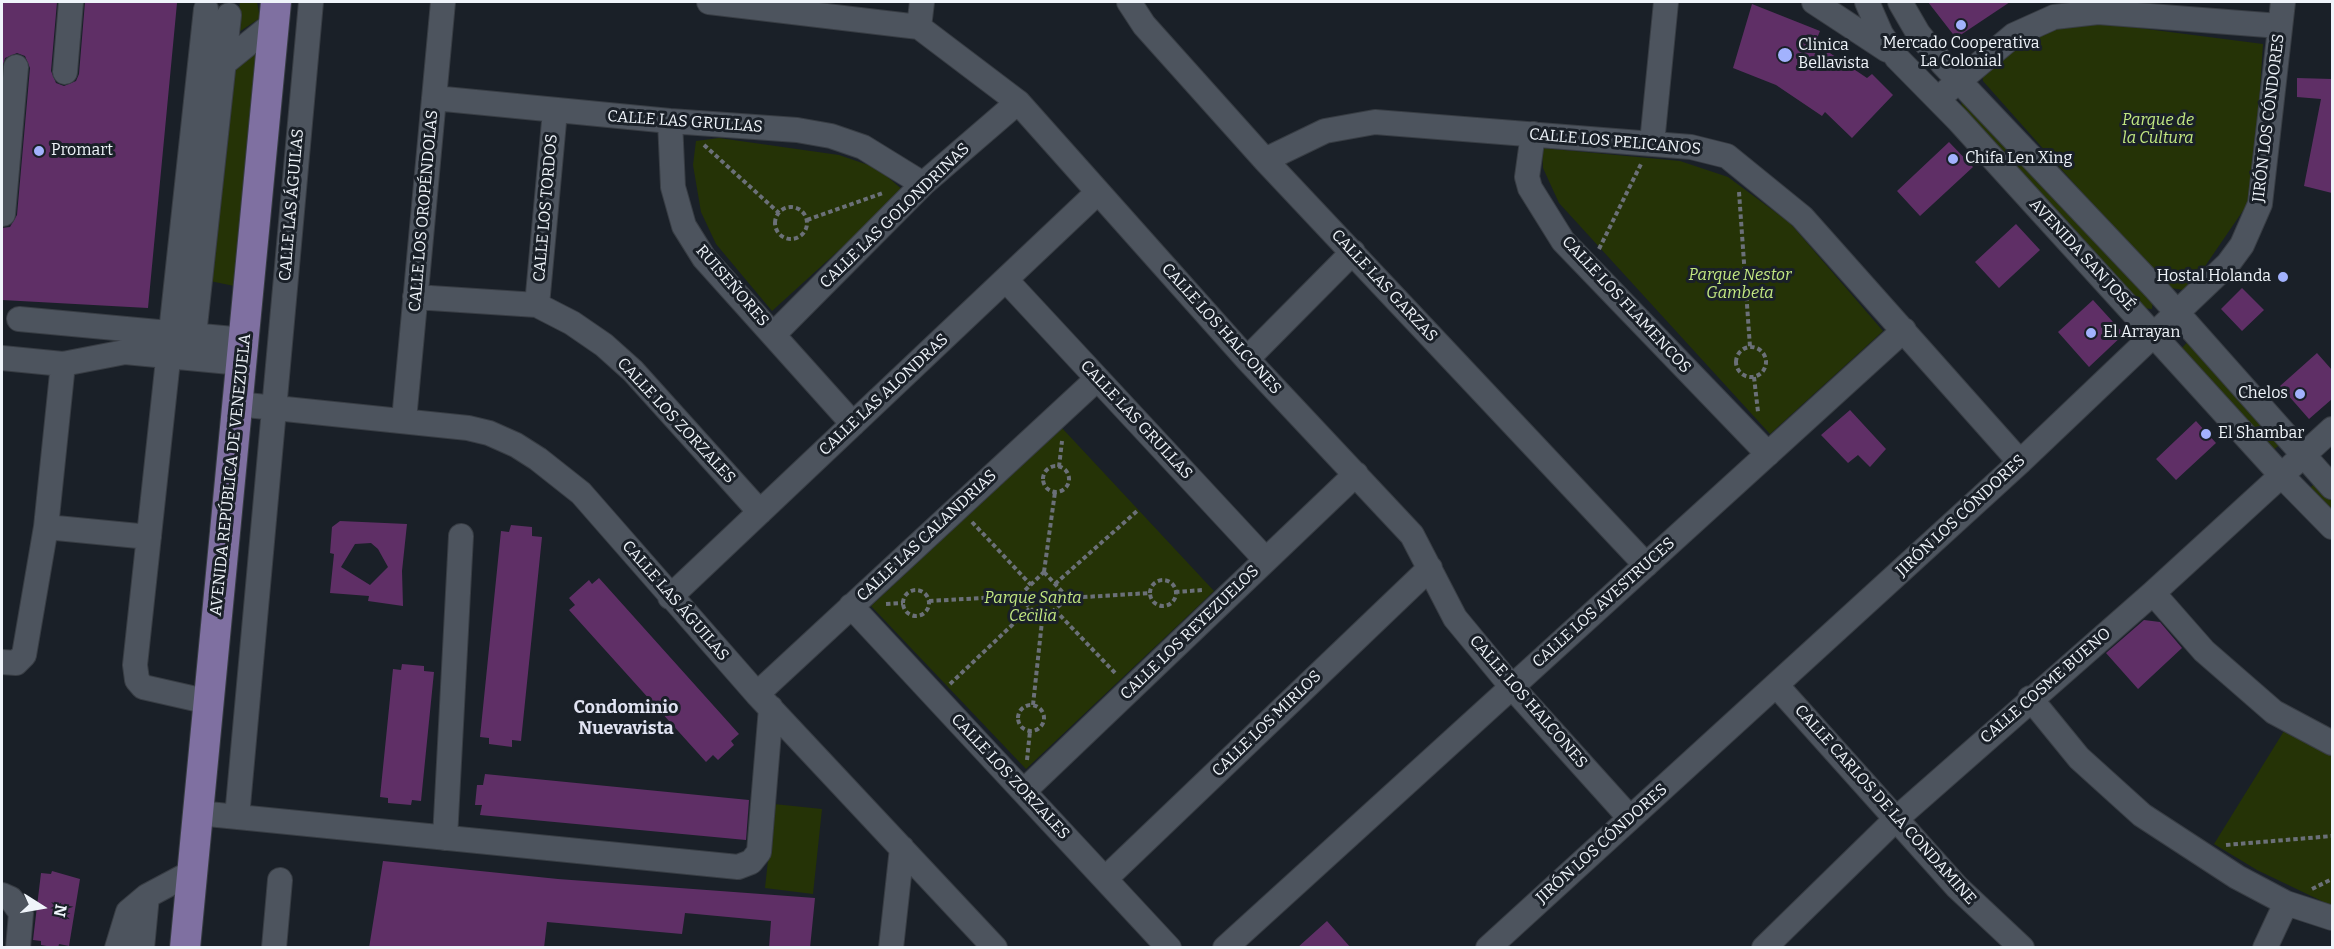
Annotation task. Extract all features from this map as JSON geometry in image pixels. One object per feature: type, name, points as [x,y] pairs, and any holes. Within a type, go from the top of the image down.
[{"type":"main road","name":"AVENIDA REPÚBLICA DE VENEZUELA","points":[[185,948],[275,12]]},
{"type":"street","points":[[64,72],[71,2]]},
{"type":"street","name":"CALLE LAS ÁGUILAS","points":[[237,817],[311,2]]},
{"type":"street","name":"CALLE LOS OROPÉNDOLAS","points":[[405,420],[443,2]]},
{"type":"street","points":[[709,2],[798,7],[919,27],[922,2]]},
{"type":"street","name":"CALLE LAS GARZAS","points":[[1130,2],[1144,25],[1265,160],[1646,565]]},
{"type":"street","points":[[1652,143],[1666,2]]},
{"type":"street","points":[[1814,2],[1898,58]]},
{"type":"street","name":"AVENIDA SAN JOSÉ","points":[[1867,2],[1881,34],[1898,58],[1939,98],[2281,475],[2332,527]]},
{"type":"street","name":"JIRÓN LOS CÓNDORES","points":[[1488,948],[2020,462],[2228,264],[2242,245],[2253,224],[2264,182],[2283,2]]},
{"type":"street","name":"AVENIDA SAN JOSÉ","points":[[1899,5],[1917,33],[1958,81],[2178,314],[2332,488]]},
{"type":"street","points":[[179,342],[198,88],[217,12],[223,63],[149,537],[135,665],[137,680],[143,687],[209,702]]},
{"type":"street","points":[[198,88],[275,12]]},
{"type":"street","points":[[1939,98],[2014,35],[2054,17],[2097,12],[2280,26]]},
{"type":"street","name":"CALLE LOS HALCONES","points":[[919,27],[1018,102],[1247,359],[1412,535],[1455,618],[1512,687],[1630,818]]},
{"type":"street","points":[[3,214],[16,68]]},
{"type":"street","name":"CALLE LAS GRULLAS","points":[[434,99],[675,122],[797,130],[831,136],[863,147],[921,183]]},
{"type":"street","name":"CALLE LAS GOLONDRINAS","points":[[774,334],[921,183],[1018,102]]},
{"type":"street","name":"CALLE LOS TORDOS","points":[[537,305],[555,111]]},
{"type":"street","name":"RUISEÑORES","points":[[675,122],[673,187],[684,226],[704,258],[853,424]]},
{"type":"street","name":"CALLE LOS PELICANOS","points":[[1265,160],[1325,131],[1375,122],[1652,143],[1691,147],[1727,156],[1802,217],[2020,462]]},
{"type":"street","name":"CALLE LOS FLAMENCOS","points":[[1533,134],[1527,177],[1530,188],[1563,241],[1768,454]]},
{"type":"street","name":"CALLE LAS ALONDRAS","points":[[670,597],[1098,192]]},
{"type":"street","points":[[1247,359],[1353,252]]},
{"type":"street","name":"CALLE LAS GRULLAS","points":[[1006,280],[1266,560]]},
{"type":"street","name":"CALLE LOS ZORZALES","points":[[416,297],[537,305],[588,334],[633,371],[760,513]]},
{"type":"street","points":[[19,319],[242,351]]},
{"type":"street","name":"CALLE LOS AVESTRUCES","points":[[1225,948],[1904,330]]},
{"type":"street","points":[[2,358],[63,364],[179,342],[242,351]]},
{"type":"street","points":[[2,662],[16,663],[24,655],[46,527],[63,364]]},
{"type":"street","name":"CALLE LAS CALANDRIAS","points":[[764,701],[851,606],[1097,379]]},
{"type":"street","name":"CALLE LAS ÁGUILAS","points":[[237,404],[405,420],[478,430],[516,445],[580,493],[764,701],[995,948]]},
{"type":"street","name":"CALLE COSME BUENO","points":[[1767,947],[1896,819],[2030,698],[2153,593],[2332,429]]},
{"type":"street","name":"CALLE LOS REYEZUELOS","points":[[1024,791],[1356,474]]},
{"type":"street","points":[[46,527],[149,537]]},
{"type":"street","points":[[445,838],[461,536]]},
{"type":"street","name":"CALLE LOS MIRLOS","points":[[1105,879],[1430,568]]},
{"type":"street","points":[[2153,593],[2204,651],[2274,712],[2332,743]]},
{"type":"street","name":"CALLE LOS ZORZALES","points":[[851,606],[1169,948]]},
{"type":"street","name":"CALLE CARLOS DE LA CONDAMINE","points":[[1777,686],[1957,887],[2022,948]]},
{"type":"street","points":[[2030,698],[2087,765],[2142,815],[2236,877],[2286,903],[2332,918]]},
{"type":"street","points":[[198,813],[738,867],[751,862],[759,852],[764,701]]},
{"type":"street","points":[[891,948],[902,848]]},
{"type":"street","points":[[117,948],[128,912],[147,896],[192,872]]},
{"type":"street","points":[[274,948],[280,880]]},
{"type":"street","points":[[2,895],[11,899],[21,913],[18,948]]},
{"type":"street","points":[[142,948],[147,896]]},
{"type":"street","points":[[2265,948],[2286,903]]},
{"type":"path","points":[[675,122],[779,213]]},
{"type":"path","points":[[1590,269],[1652,143]]},
{"type":"path","points":[[1737,163],[1750,347]]},
{"type":"path","points":[[807,220],[921,183]]},
{"type":"path","points":[[788,208],[797,208],[807,220],[802,234],[788,239],[780,235],[775,226],[779,213],[788,208]]},
{"type":"path","points":[[1750,347],[1760,349],[1766,357],[1765,368],[1754,377],[1740,373],[1736,364],[1741,351],[1750,347]]},
{"type":"path","points":[[1059,467],[1063,432]]},
{"type":"path","points":[[1059,467],[1066,471],[1069,479],[1067,487],[1055,492],[1045,486],[1044,478],[1047,471],[1059,467]]},
{"type":"path","points":[[929,602],[1019,596],[1044,572],[1055,492]]},
{"type":"path","points":[[959,507],[1031,585]]},
{"type":"path","points":[[1055,584],[1137,511]]},
{"type":"path","points":[[1044,572],[1068,598]]},
{"type":"path","points":[[1160,581],[1172,584],[1175,592],[1173,600],[1166,606],[1155,603],[1150,593],[1153,585],[1160,581]]},
{"type":"path","points":[[913,590],[921,591],[929,602],[926,610],[919,615],[908,612],[904,606],[904,598],[913,590]]},
{"type":"path","points":[[1175,592],[1210,590]]},
{"type":"path","points":[[1033,705],[1042,621],[1068,598],[1150,593]]},
{"type":"path","points":[[1019,596],[1042,621]]},
{"type":"path","points":[[936,698],[1030,608]]},
{"type":"path","points":[[1055,609],[1130,690]]},
{"type":"path","points":[[1033,705],[1042,712],[1043,721],[1038,728],[1030,731],[1023,728],[1018,717],[1024,707],[1033,705]]},
{"type":"path","points":[[2192,848],[2332,836]]},
{"type":"green space","points":[[240,2],[257,2],[260,18],[236,34]]},
{"type":"green space","name":"Parque de la Cultura","points":[[2092,22],[2263,44],[2253,196],[2199,275],[2183,290],[2166,287],[1983,81],[1982,71],[2022,43],[2058,27]]},
{"type":"green space","points":[[262,46],[239,287],[210,281],[228,74]]},
{"type":"green space","points":[[1972,100],[2153,298],[2152,309],[2143,308],[2136,301],[1962,107],[1961,101]]},
{"type":"green space","points":[[719,138],[839,155],[877,168],[904,191],[772,311],[716,244],[701,212],[693,165],[696,141]]},
{"type":"green space","name":"Parque Nestor Gambeta","points":[[1542,148],[1680,161],[1728,177],[1790,223],[1883,331],[1770,434],[1559,203],[1543,168]]},
{"type":"green space","points":[[2191,338],[2284,441],[2271,452],[2180,350]]},
{"type":"green space","name":"Parque Santa Cecilia","points":[[1062,428],[1214,591],[1026,769],[871,606]]},
{"type":"green space","points":[[2320,478],[2332,493],[2332,516],[2309,489]]},
{"type":"green space","points":[[2284,731],[2332,756],[2332,906],[2257,870],[2214,844]]},
{"type":"green space","points":[[774,804],[822,809],[813,894],[765,888]]},
{"type":"building","points":[[2,2],[57,2],[51,71],[56,83],[64,86],[76,81],[79,74],[85,2],[177,3],[148,308],[2,300],[2,228],[10,227],[17,215],[30,68],[25,56],[17,53],[5,58],[2,69]]},
{"type":"building","name":"Mercado Cooperativa La Colonial","points":[[1928,2],[2010,2],[1956,38]]},
{"type":"building","name":"Clinica Bellavista","points":[[1752,4],[1820,31],[1815,43],[1867,78],[1872,74],[1893,95],[1852,138],[1825,112],[1822,116],[1776,85],[1733,68]]},
{"type":"building","points":[[2297,78],[2332,79],[2332,193],[2304,186],[2321,99],[2297,97]]},
{"type":"building","points":[[1949,142],[1973,167],[1920,216],[1897,191]]},
{"type":"building","points":[[2016,224],[2040,250],[1999,288],[1975,262]]},
{"type":"building","points":[[2242,288],[2264,310],[2242,331],[2221,309]]},
{"type":"building","name":"El Arrayan","points":[[2093,300],[2124,334],[2089,367],[2058,332]]},
{"type":"building","points":[[2317,353],[2332,370],[2332,399],[2309,419],[2280,386]]},
{"type":"building","points":[[1850,410],[1886,449],[1870,467],[1858,455],[1848,463],[1821,435]]},
{"type":"building","points":[[2196,421],[2216,443],[2176,480],[2156,459]]},
{"type":"building","points":[[340,521],[407,524],[402,571],[403,606],[368,601],[369,596],[330,593],[334,554],[330,553],[332,527]],"holes":[[[371,543],[378,549],[388,567],[370,585],[341,567],[355,544]]]},
{"type":"building","points":[[511,525],[532,527],[532,536],[542,537],[521,741],[512,740],[512,747],[489,744],[489,738],[480,737],[501,531],[509,532]]},
{"type":"building","points":[[599,578],[739,734],[731,741],[734,745],[718,760],[713,755],[706,762],[569,610],[575,605],[569,598],[589,580],[592,584]]},
{"type":"building","points":[[2144,620],[2160,622],[2182,648],[2138,689],[2106,653]]},
{"type":"building","points":[[402,664],[424,666],[424,671],[434,672],[421,801],[412,800],[411,805],[388,803],[388,798],[380,797],[393,669],[401,670]]},
{"type":"building","points":[[485,774],[749,800],[746,840],[480,815],[482,805],[475,805],[477,785],[483,785]]},
{"type":"building","points":[[383,861],[558,879],[815,898],[810,948],[769,948],[771,921],[685,913],[682,934],[547,922],[544,948],[369,948]]},
{"type":"building","points":[[52,871],[80,879],[69,946],[59,944],[58,948],[41,945],[41,941],[33,940],[41,873],[51,874]]},
{"type":"building","points":[[1327,921],[1351,948],[1297,948]]},
{"type":"place","name":"Mercado Cooperativa La Colonial","points":[[1961,25]]},
{"type":"place","name":"Clinica Bellavista","points":[[1785,55]]},
{"type":"place","name":"Promart","points":[[39,151]]},
{"type":"place","name":"Chifa Len Xing","points":[[1953,159]]},
{"type":"place","name":"Hostal Holanda","points":[[2283,277]]},
{"type":"place","name":"El Arrayan","points":[[2091,333]]},
{"type":"place","name":"Chelos","points":[[2300,394]]},
{"type":"place","name":"El Shambar","points":[[2206,434]]},
{"type":"district","name":"Condominio Nuevavista","points":[[626,718]]}]
